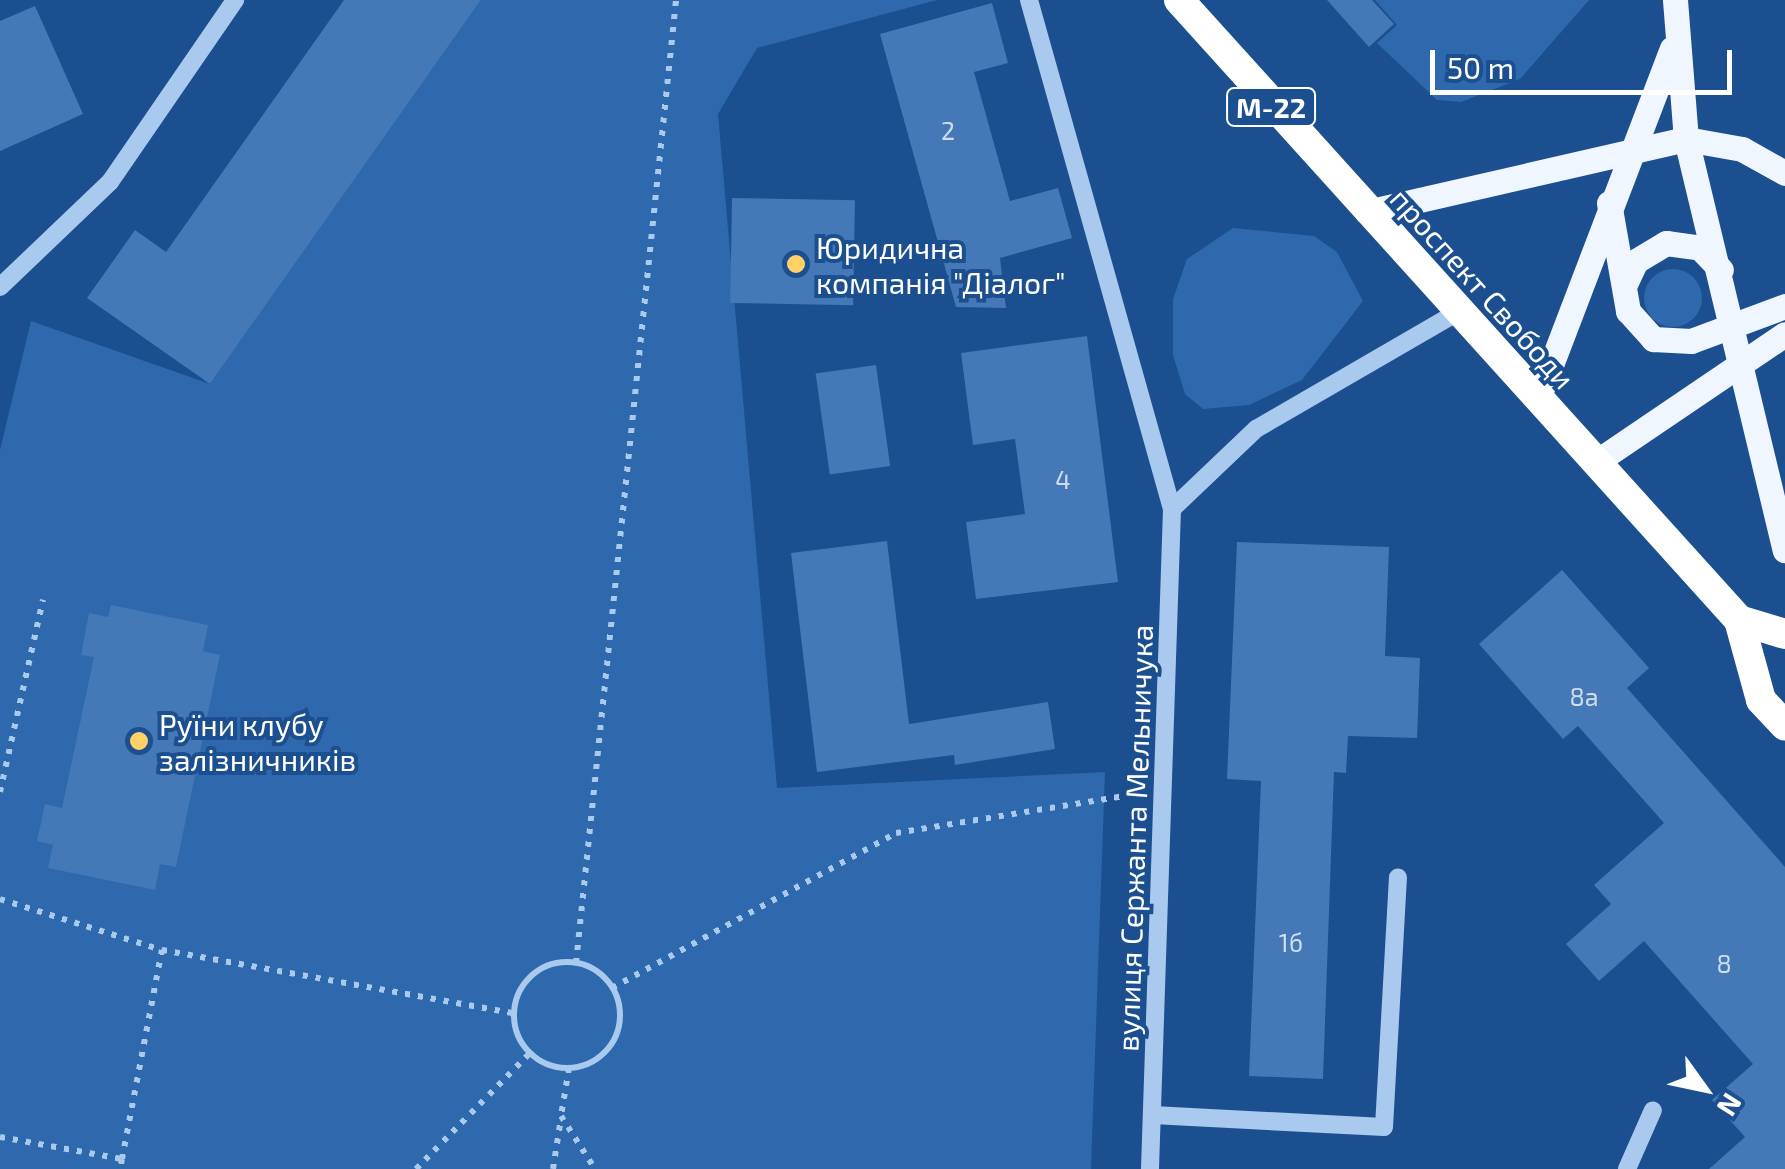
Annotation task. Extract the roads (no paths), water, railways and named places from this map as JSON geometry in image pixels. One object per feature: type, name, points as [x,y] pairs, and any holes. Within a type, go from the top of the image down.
[{"type":"highway","name":"проспект Свободи","points":[[1179,0],[1739,620],[1761,700],[1785,726]]},
{"type":"highway","points":[[1739,620],[1785,634]]},
{"type":"main road","points":[[1676,0],[1674,44],[1686,139],[1726,286],[1785,550]]},
{"type":"main road","points":[[1538,399],[1609,204],[1674,44]]},
{"type":"main road","points":[[1367,212],[1686,139],[1742,149],[1785,173]]},
{"type":"main road","points":[[1609,204],[1638,327],[1662,342],[1691,341],[1735,328],[1785,306]]},
{"type":"main road","points":[[1626,282],[1644,252],[1678,242],[1710,255],[1726,286],[1719,319],[1691,341]]},
{"type":"main road","points":[[1596,462],[1742,368],[1785,334]]},
{"type":"street","points":[[0,287],[110,182],[235,0]]},
{"type":"street","name":"вулиця Сержанта Мельничука","points":[[1029,0],[1172,509],[1150,1169]]},
{"type":"street","points":[[1172,509],[1256,428],[1458,312]]},
{"type":"street","points":[[1153,1115],[1384,1128],[1398,877]]},
{"type":"street","points":[[1627,1169],[1652,1110]]},
{"type":"place","name":"Юридична компанія \"Діалог\"","points":[[796,264]]},
{"type":"place","name":"Руїни клубу залізничників","points":[[139,741]]}]
